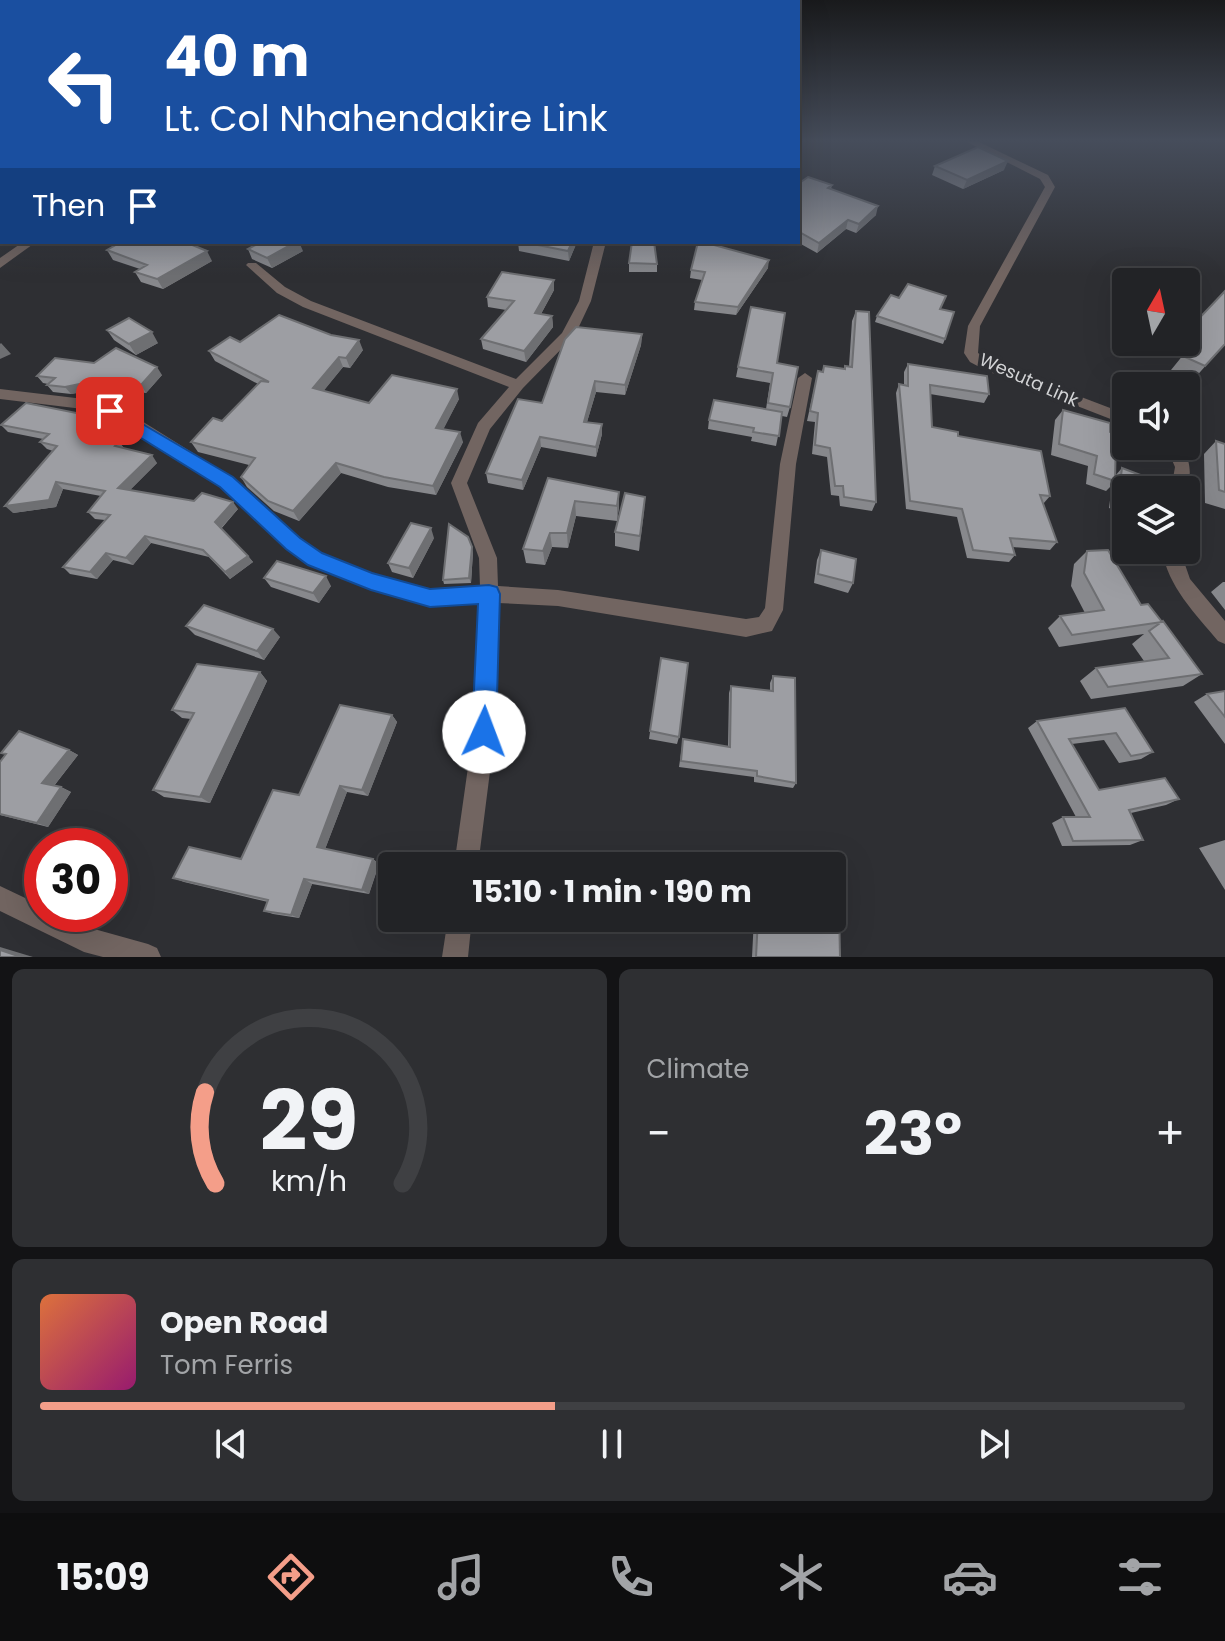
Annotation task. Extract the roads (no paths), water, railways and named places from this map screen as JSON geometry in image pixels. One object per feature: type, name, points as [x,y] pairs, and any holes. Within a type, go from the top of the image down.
[{"type":"street","name":"Wesuta Link","points":[[1049,186],[974,326],[971,353],[975,359],[992,368],[1112,415]]},
{"type":"street","points":[[0,264],[27,244]]},
{"type":"street","points":[[468,852],[484,732],[489,594],[488,558],[459,483],[483,427],[518,385],[568,335],[585,301],[599,244]]},
{"type":"street","points":[[252,265],[281,290],[307,304],[518,385]]},
{"type":"street","points":[[0,394],[84,404],[124,417],[227,482],[293,543],[315,559],[349,574],[430,598],[489,594],[558,598],[746,628],[765,625],[774,610],[792,425],[805,378]]},
{"type":"street","points":[[1174,564],[1182,582],[1225,635]]},
{"type":"street","points":[[0,898],[84,939],[148,957]]},
{"type":"street","points":[[455,957],[458,932]]}]
